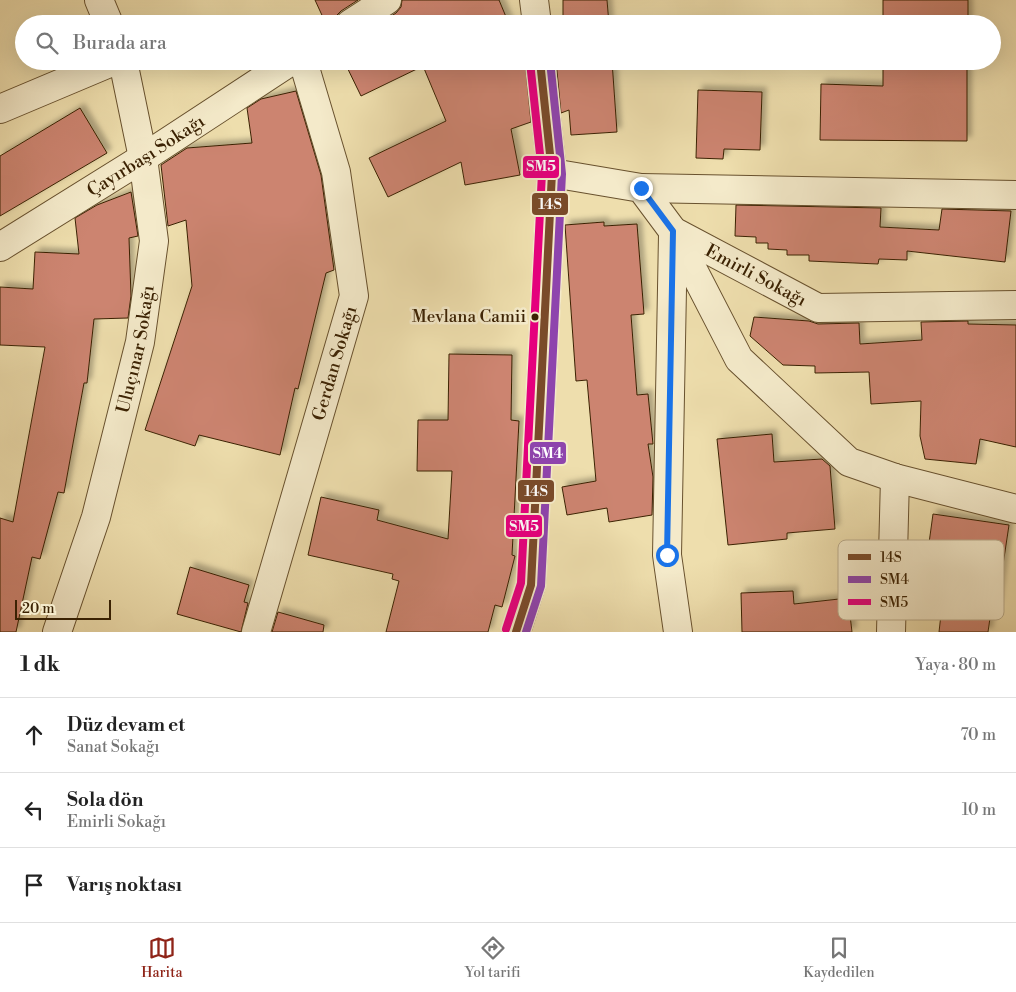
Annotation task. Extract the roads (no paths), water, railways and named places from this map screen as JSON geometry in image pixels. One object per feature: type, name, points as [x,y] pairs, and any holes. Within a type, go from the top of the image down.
[{"type":"street","points":[[99,0],[105,15]]},
{"type":"street","points":[[364,15],[387,0]]},
{"type":"street","points":[[534,0],[535,15]]},
{"type":"street","points":[[0,108],[92,70]]},
{"type":"street","name":"Uluçınar Sokağı","points":[[57,632],[96,517],[140,342],[154,241],[143,158],[125,70]]},
{"type":"street","name":"Çayırbaşı Sokağı","points":[[0,247],[143,158],[277,70]]},
{"type":"street","name":"Gerdan Sokağı","points":[[256,632],[354,296],[336,172],[306,70]]},
{"type":"street","points":[[516,632],[531,585],[552,173],[541,70]]},
{"type":"street","points":[[552,173],[641,188],[1016,195]]},
{"type":"street","name":"Emirli Sokağı","points":[[641,188],[673,231],[818,308],[1016,305]]},
{"type":"street","points":[[673,231],[739,359],[849,462],[895,478],[1016,508]]},
{"type":"street","points":[[673,231],[667,555],[678,632]]},
{"type":"street","points":[[893,540],[895,478]]},
{"type":"place","name":"Mevlana Camii","points":[[535,317]]}]
